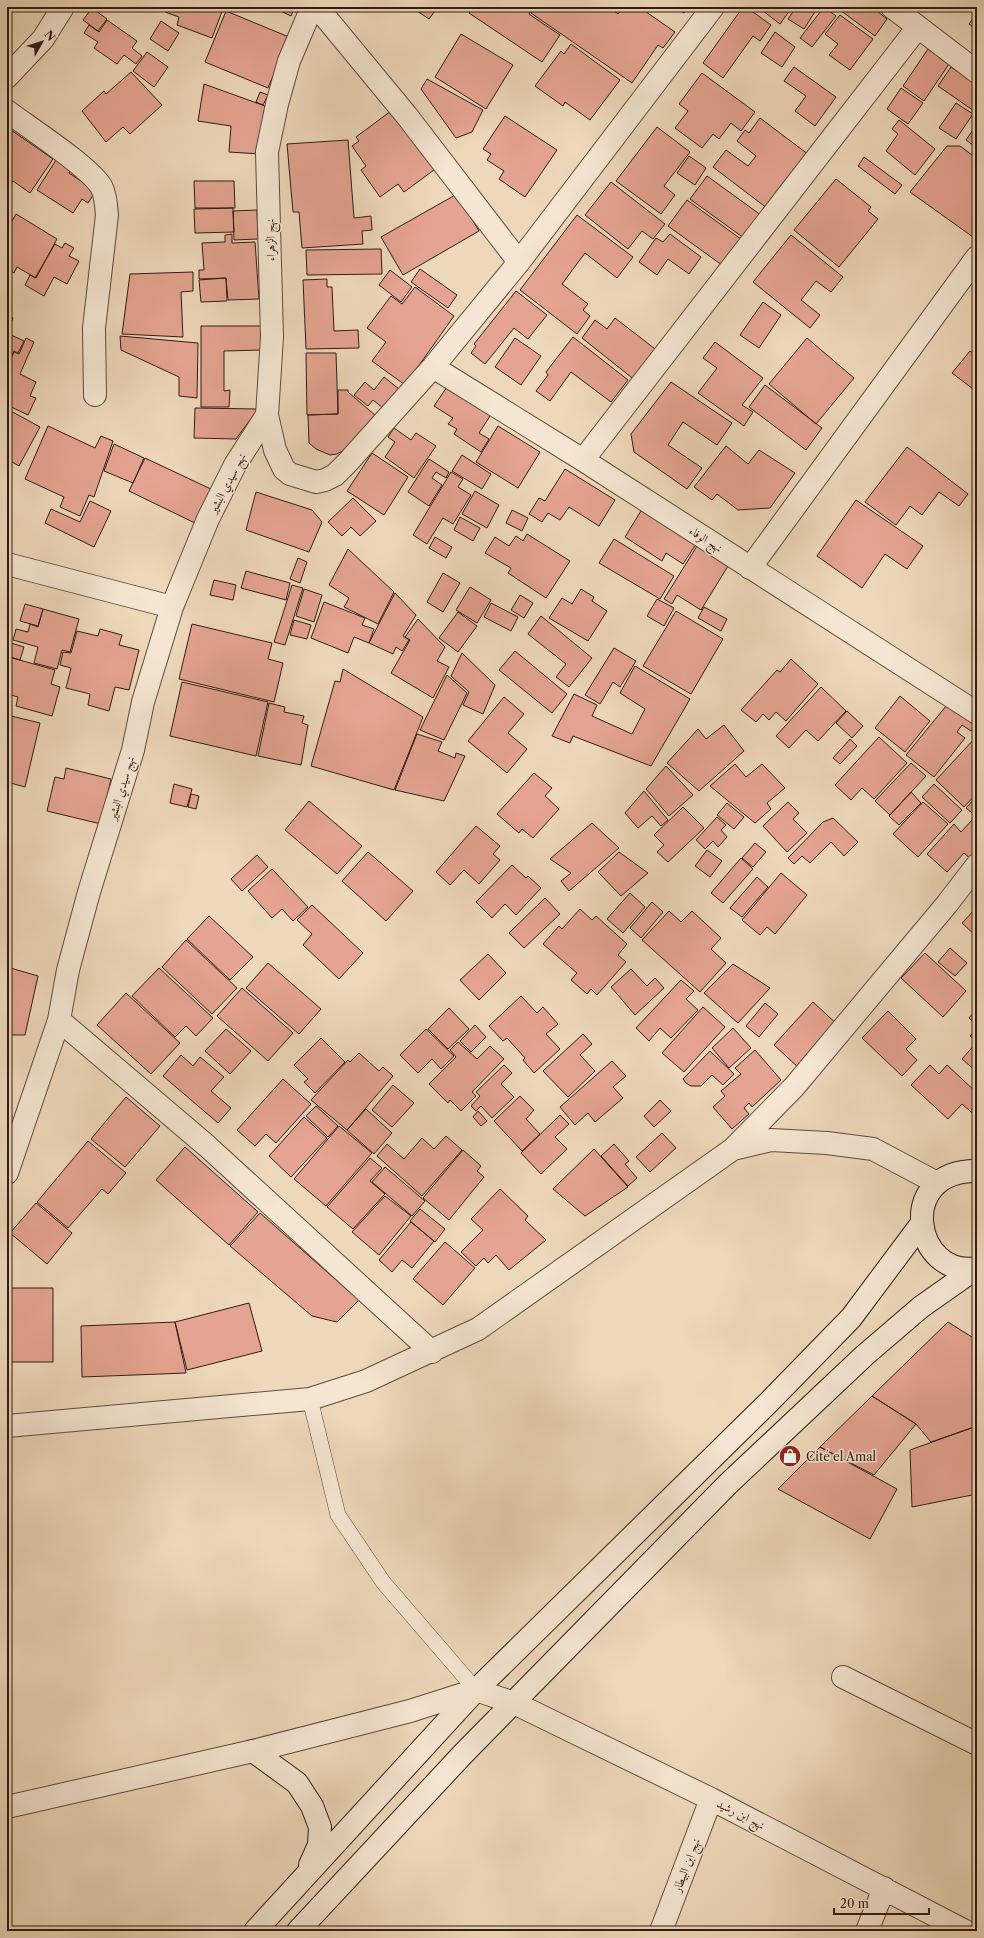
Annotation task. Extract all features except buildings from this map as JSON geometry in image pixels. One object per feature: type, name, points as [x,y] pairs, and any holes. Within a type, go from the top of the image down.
[{"type":"street","points":[[7,77],[43,39],[63,7]]},
{"type":"street","name":"نهج الزهراء","points":[[312,7],[289,61],[277,104],[267,152],[272,337],[267,415],[275,450],[284,469],[290,474],[316,482],[325,480],[335,475],[433,367]]},
{"type":"street","points":[[317,7],[407,116],[519,262]]},
{"type":"street","points":[[433,367],[519,262],[713,7]]},
{"type":"street","points":[[892,7],[977,72]]},
{"type":"street","points":[[583,460],[918,27]]},
{"type":"street","points":[[7,111],[87,171],[102,187],[106,198],[107,215],[94,328],[94,395]]},
{"type":"street","points":[[750,568],[977,257]]},
{"type":"street","name":"نهج الوفاء","points":[[433,367],[583,460],[977,713]]},
{"type":"street","name":"نهج سيدي البشير","points":[[7,1173],[59,1020],[68,970],[88,892],[133,750],[143,702],[172,607],[208,519],[236,465],[267,415]]},
{"type":"street","points":[[7,564],[172,607]]},
{"type":"street","points":[[7,1426],[310,1399],[366,1381],[432,1352],[478,1329],[733,1149],[794,1087],[947,904],[977,865]]},
{"type":"street","points":[[59,1020],[207,1146],[432,1352]]},
{"type":"street","points":[[733,1149],[771,1140],[827,1143],[873,1149],[938,1183]]},
{"type":"street","points":[[976,1269],[959,1267],[945,1261],[933,1251],[925,1238],[922,1223],[923,1208],[928,1194],[938,1183],[950,1175],[964,1171],[977,1171]]},
{"type":"street","points":[[255,1931],[476,1690],[764,1408],[851,1318],[922,1223]]},
{"type":"street","points":[[298,1931],[463,1754],[733,1478],[865,1355],[921,1307],[976,1269]]},
{"type":"street","points":[[843,1677],[977,1744]]},
{"type":"street","points":[[7,1807],[253,1751],[410,1711],[476,1690]]},
{"type":"street","name":"نهج ابن رشيد","points":[[476,1690],[514,1703],[711,1798],[965,1931]]},
{"type":"street","points":[[253,1751],[297,1783],[305,1793],[317,1815],[320,1827],[319,1845],[307,1873]]},
{"type":"street","name":"نهج ابن البيطار","points":[[661,1931],[711,1798]]},
{"type":"street","points":[[867,1931],[884,1888]]},
{"type":"lane","points":[[310,1399],[338,1515],[384,1582],[476,1690]]},
{"type":"place","name":"Cité el Amal","points":[[790,1456]]}]
